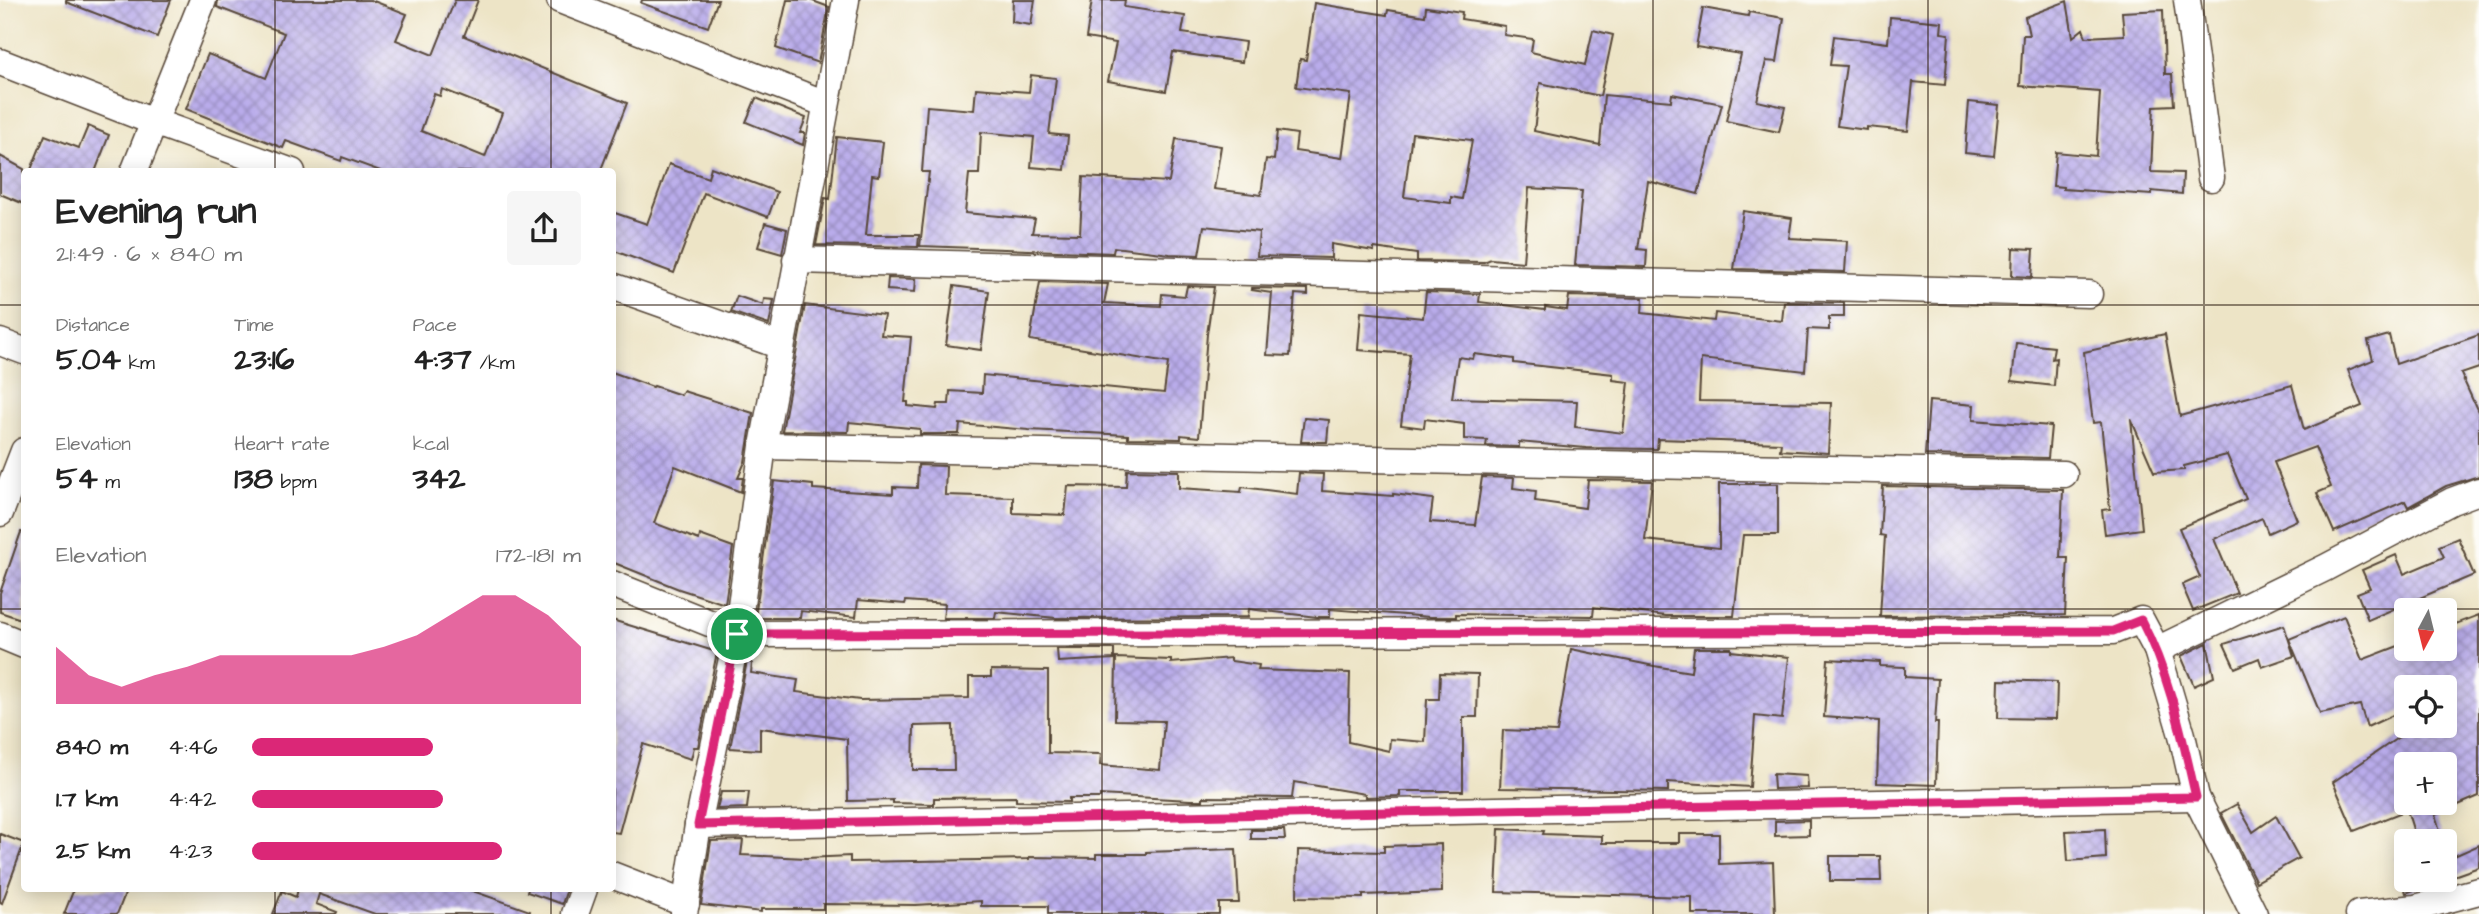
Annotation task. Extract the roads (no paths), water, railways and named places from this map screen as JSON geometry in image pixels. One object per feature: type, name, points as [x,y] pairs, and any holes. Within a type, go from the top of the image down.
[{"type":"street","points":[[136,168],[203,0]]},
{"type":"street","points":[[560,0],[826,104]]},
{"type":"street","points":[[616,877],[685,909],[698,825],[737,634],[780,346],[846,0]]},
{"type":"street","points":[[2187,0],[2211,178]]},
{"type":"street","points":[[0,62],[281,168]]},
{"type":"street","points":[[796,260],[2089,294]]},
{"type":"street","points":[[616,287],[780,346]]},
{"type":"street","points":[[0,342],[21,350]]},
{"type":"street","points":[[763,446],[2064,474]]},
{"type":"street","points":[[0,513],[21,459]]},
{"type":"street","points":[[2157,650],[2325,568],[2452,501],[2479,492]]},
{"type":"street","points":[[616,586],[737,634],[2113,631],[2141,620],[2157,650],[2182,734],[2196,797],[2254,914]]},
{"type":"street","points":[[0,635],[21,644]]},
{"type":"street","points":[[698,825],[2196,797]]},
{"type":"street","points":[[2359,914],[2415,908],[2479,891]]},
{"type":"street","points":[[575,914],[583,892]]}]
